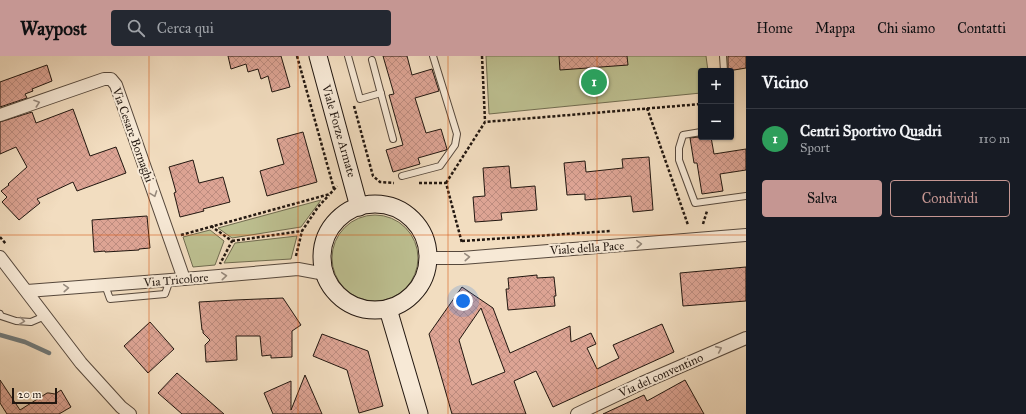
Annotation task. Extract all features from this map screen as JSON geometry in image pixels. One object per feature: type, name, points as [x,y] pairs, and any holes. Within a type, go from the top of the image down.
[{"type":"street","name":"Viale Forze Armate","points":[[318,56],[353,180],[359,207]]},
{"type":"street","name":"Via Cesare Bornaghi","points":[[0,115],[104,79],[111,79],[116,85],[184,279]]},
{"type":"street","points":[[375,204],[391,207],[406,214],[413,220],[422,232],[426,241],[428,258],[426,271],[418,289],[407,300],[395,307],[381,310],[367,310],[354,306],[341,298],[328,283],[322,263],[324,244],[336,221],[350,210],[365,205],[375,204]]},
{"type":"street","name":"Viale della Pace","points":[[428,258],[462,258],[746,236]]},
{"type":"street","points":[[0,257],[81,363],[121,407],[130,414]]},
{"type":"street","name":"Via Tricolore","points":[[27,291],[298,269],[325,274]]},
{"type":"street","points":[[388,309],[419,414]]},
{"type":"street","name":"Via del conventino","points":[[577,414],[642,383],[746,338]]},
{"type":"lane","points":[[348,56],[360,99],[381,93]]},
{"type":"lane","points":[[402,176],[440,166],[455,144],[457,134],[433,56]]},
{"type":"lane","points":[[723,56],[724,68]]},
{"type":"lane","points":[[372,60],[393,139]]},
{"type":"lane","points":[[698,132],[683,135],[679,148],[679,160],[695,203],[746,196]]},
{"type":"lane","points":[[0,314],[16,321],[31,322],[45,316]]},
{"type":"path","points":[[297,56],[334,189]]},
{"type":"path","points":[[462,258],[462,241],[446,184],[485,122],[482,56]]},
{"type":"path","points":[[352,101],[373,176],[380,182],[394,183]]},
{"type":"path","points":[[485,122],[698,104]]},
{"type":"path","points":[[647,108],[688,225],[680,226]]},
{"type":"path","points":[[296,257],[302,231],[318,207],[338,184],[353,180]]},
{"type":"path","points":[[416,183],[446,184]]},
{"type":"path","points":[[170,238],[330,194]]},
{"type":"path","points":[[696,225],[710,223]]},
{"type":"path","points":[[211,226],[232,241],[302,231]]},
{"type":"path","points":[[462,241],[618,230]]},
{"type":"path","points":[[217,268],[232,241]]},
{"type":"green space","points":[[486,56],[706,56],[708,68],[698,68],[698,93],[489,114]]},
{"type":"green space","points":[[321,200],[301,227],[232,238],[218,228]]},
{"type":"green space","points":[[367,215],[383,215],[392,218],[406,227],[415,241],[418,250],[418,266],[415,275],[406,289],[392,298],[383,301],[367,301],[351,294],[344,289],[339,282],[332,266],[332,250],[339,234],[344,227],[351,222]]},
{"type":"green space","points":[[210,230],[224,241],[215,265],[193,267],[183,237]]},
{"type":"green space","points":[[297,236],[291,259],[224,263],[235,243]]},
{"type":"building","points":[[228,56],[281,56],[290,87],[272,92],[268,76],[261,79],[258,69],[248,72],[246,64],[231,69]]},
{"type":"building","points":[[383,56],[407,56],[412,75],[432,69],[439,91],[415,98],[426,133],[441,129],[447,149],[418,158],[420,164],[393,172],[386,150],[403,145],[389,95],[394,94]]},
{"type":"building","points":[[559,56],[627,56],[628,65],[560,70]]},
{"type":"building","points":[[728,56],[746,56],[746,68],[734,70],[734,68],[728,68]]},
{"type":"building","points":[[47,65],[52,81],[32,89],[33,91],[25,94],[27,98],[0,107],[0,82]]},
{"type":"building","points":[[73,109],[90,156],[116,147],[126,173],[77,191],[73,182],[37,199],[40,203],[19,220],[2,202],[7,197],[1,191],[27,167],[16,147],[0,154],[0,122],[32,112],[36,123]]},
{"type":"building","points":[[303,132],[317,182],[267,196],[260,171],[284,164],[277,139]]},
{"type":"building","points":[[698,137],[698,140],[712,140],[714,154],[746,149],[746,170],[720,174],[723,191],[702,194],[697,163],[694,163],[690,138]]},
{"type":"building","points":[[649,157],[653,210],[633,212],[631,196],[585,200],[585,194],[567,195],[564,163],[585,161],[586,172],[623,168],[622,159]]},
{"type":"building","points":[[193,160],[199,183],[223,177],[230,202],[180,217],[174,193],[176,192],[169,167]]},
{"type":"building","points":[[509,166],[511,188],[535,186],[537,210],[501,213],[502,220],[475,222],[473,197],[485,196],[483,168]]},
{"type":"building","points":[[147,216],[150,248],[139,250],[94,252],[92,220]]},
{"type":"building","points":[[746,267],[746,301],[683,306],[680,273]]},
{"type":"building","points":[[537,275],[537,278],[554,277],[556,296],[554,296],[555,306],[508,310],[506,289],[509,289],[508,278]]},
{"type":"building","points":[[462,287],[493,308],[510,353],[570,326],[571,342],[591,333],[596,344],[587,348],[597,369],[619,358],[613,345],[662,324],[674,352],[553,407],[536,371],[514,381],[526,414],[452,414],[429,334]],"holes":[[[481,308],[505,372],[472,385],[459,340]]]},
{"type":"building","points":[[283,298],[301,325],[292,331],[292,357],[271,358],[271,355],[262,356],[260,336],[236,336],[237,360],[206,362],[205,345],[210,340],[202,330],[199,302]]},
{"type":"building","points":[[150,322],[174,349],[148,373],[124,346]]},
{"type":"building","points":[[322,334],[368,351],[383,406],[359,413],[347,370],[313,356]]},
{"type":"building","points":[[177,373],[224,414],[182,414],[158,393]]},
{"type":"building","points":[[305,375],[322,414],[273,414],[264,393],[291,381],[291,410]]},
{"type":"building","points":[[0,380],[20,410],[47,393],[55,394],[61,390],[71,407],[59,414],[7,414],[0,403]]},
{"type":"building","points":[[685,380],[704,414],[603,414],[644,395],[647,401]]},
{"type":"waterway","points":[[0,335],[25,342],[49,353]]},
{"type":"place","name":"Centri Sportivo Quadri","points":[[594,82]]}]
